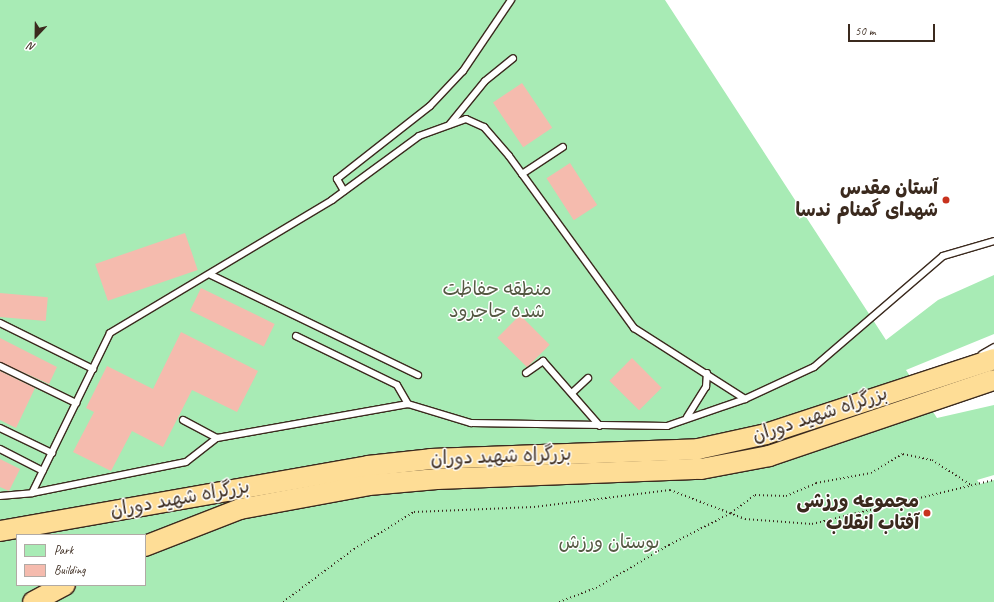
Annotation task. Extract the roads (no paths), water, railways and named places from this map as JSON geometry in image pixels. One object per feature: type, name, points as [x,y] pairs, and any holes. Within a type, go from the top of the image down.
[{"type":"highway","name":"بزرگراه شهید دوران","points":[[0,531],[368,466],[431,459],[698,449],[766,434],[994,359]]},
{"type":"highway","name":"بزرگراه شهید دوران","points":[[146,546],[240,509],[368,485],[437,479],[701,469],[769,456],[994,380]]},
{"type":"highway","points":[[33,602],[63,586]]},
{"type":"lane","points":[[344,191],[337,179],[430,106],[463,71],[511,0]]},
{"type":"lane","points":[[449,125],[485,81],[513,58]]},
{"type":"lane","points":[[32,493],[110,333],[211,275],[344,191],[419,136],[466,119],[484,127],[522,174],[634,328],[707,373],[745,399]]},
{"type":"lane","points":[[522,174],[563,147]]},
{"type":"lane","points":[[0,496],[32,493],[186,462],[217,438],[408,404],[471,423],[667,426],[687,417],[745,399],[814,367],[943,256],[994,241]]},
{"type":"lane","points":[[211,275],[418,375]]},
{"type":"lane","points":[[0,323],[93,369]]},
{"type":"lane","points":[[296,336],[397,385],[408,404]]},
{"type":"lane","points":[[951,372],[994,347]]},
{"type":"lane","points":[[526,373],[544,361],[600,426]]},
{"type":"lane","points":[[0,366],[76,403]]},
{"type":"lane","points":[[687,417],[706,387],[707,373]]},
{"type":"lane","points":[[572,393],[588,378]]},
{"type":"lane","points":[[183,420],[217,438]]},
{"type":"lane","points":[[0,428],[52,453]]},
{"type":"lane","points":[[0,449],[43,471]]},
{"type":"place","name":"آستان مقدس شهدای گمنام ندسا","points":[[946,200]]},
{"type":"place","name":"مجموعه ورزشی آفتاب انقلاب","points":[[927,513]]},
{"type":"park label","name":"منطقه حفاظت شده جاجرود","points":[[497,301]]},
{"type":"park label","name":"بوستان ورزش","points":[[609,543]]}]
